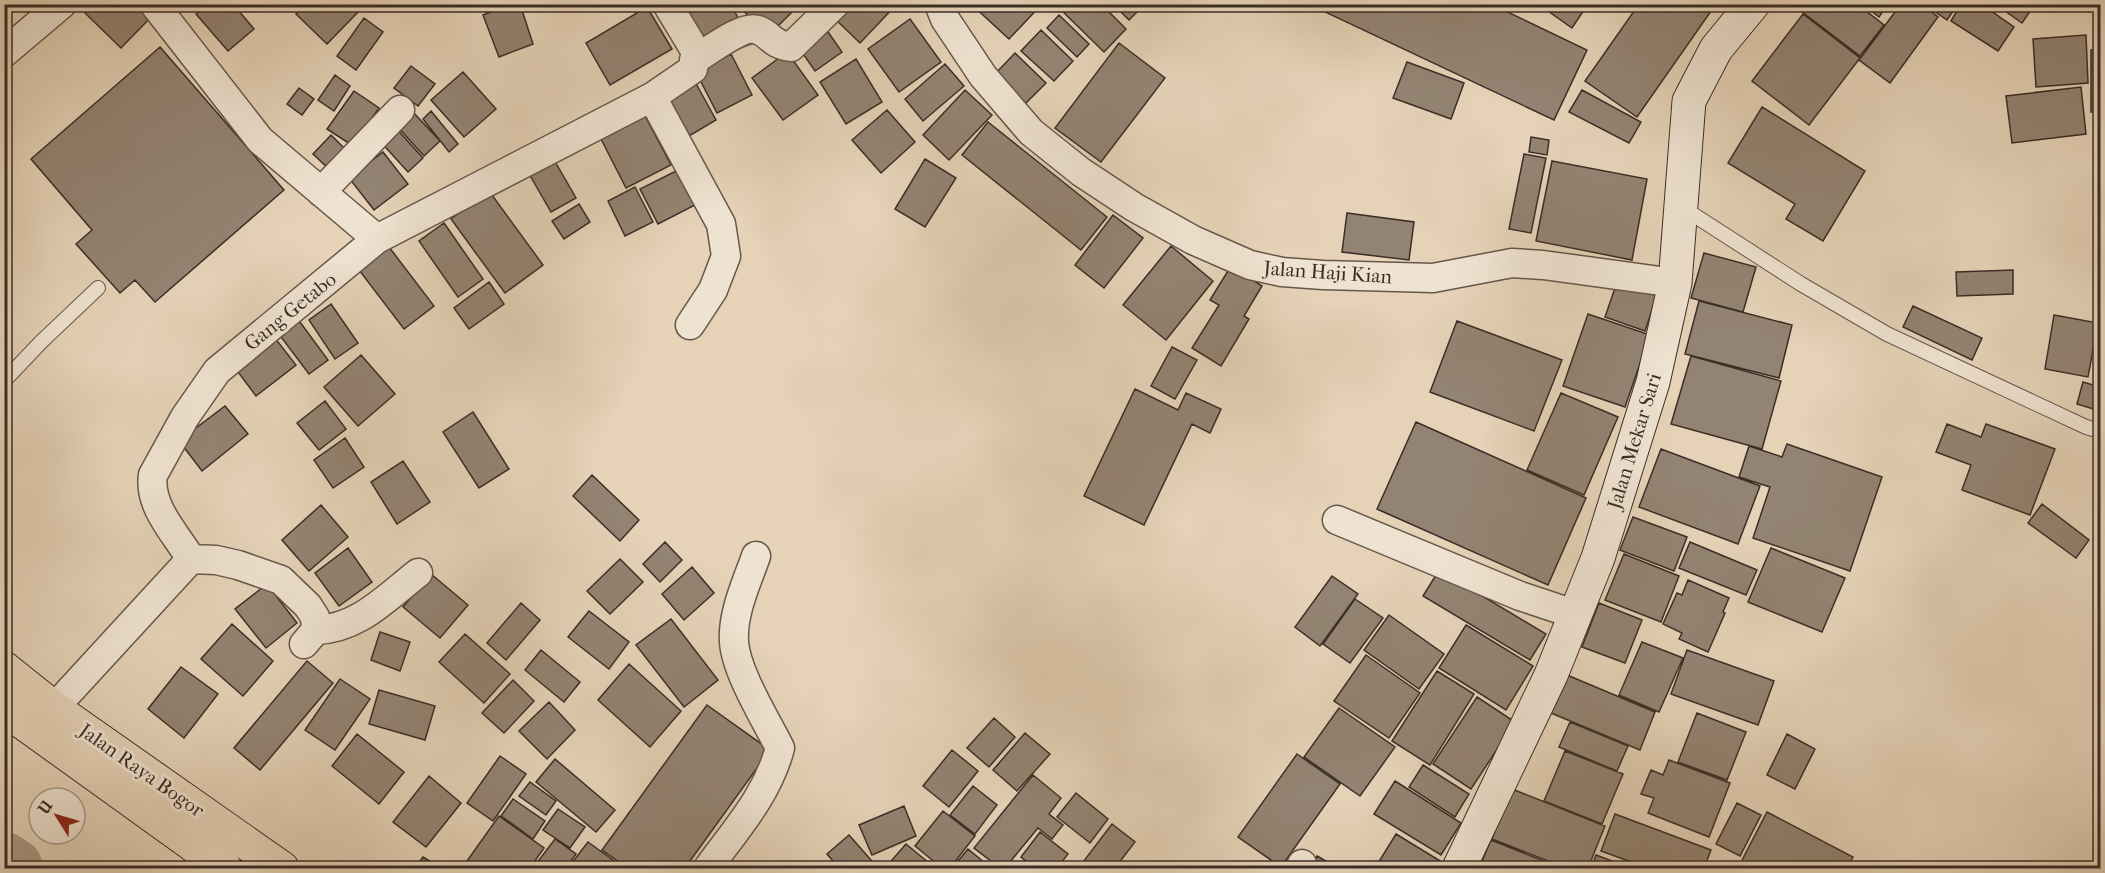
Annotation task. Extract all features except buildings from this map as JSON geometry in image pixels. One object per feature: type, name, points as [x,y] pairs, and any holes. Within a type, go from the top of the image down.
[{"type":"highway","name":"Jalan Raya Bogor","points":[[4,668],[44,720],[225,868]]},
{"type":"highway","name":"Jalan Raya Bogor","points":[[4,709],[44,720],[282,868]]},
{"type":"main road","name":"Jalan Mekar Sari","points":[[1459,868],[1551,675],[1576,615],[1615,507],[1653,382],[1675,283],[1689,101],[1716,49],[1753,4]]},
{"type":"street","points":[[4,53],[62,4]]},
{"type":"street","points":[[154,4],[260,140],[377,239]]},
{"type":"street","points":[[667,4],[696,52],[694,60]]},
{"type":"street","name":"Gang Getabo","points":[[191,559],[159,509],[153,495],[153,475],[185,417],[217,371],[377,239],[652,97],[693,69],[694,60],[747,28],[759,30],[778,46],[791,47],[835,4]]},
{"type":"street","name":"Jalan Haji Kian","points":[[939,4],[945,19],[983,76],[1031,132],[1081,172],[1134,207],[1193,240],[1250,265],[1282,272],[1323,275],[1432,278],[1512,263],[1675,283]]},
{"type":"street","points":[[652,97],[721,224],[726,256],[713,290],[690,325]]},
{"type":"street","points":[[321,192],[400,110]]},
{"type":"street","points":[[1337,520],[1520,596],[1576,615]]},
{"type":"street","points":[[708,868],[765,790],[776,766],[780,748],[738,662],[734,640],[739,605],[756,556]]},
{"type":"street","points":[[44,720],[191,559],[216,560],[238,565],[281,580],[315,616],[310,637],[346,626],[361,618],[418,573]]},
{"type":"lane","points":[[1681,206],[1802,284],[1887,334],[2086,427],[2100,431]]},
{"type":"lane","points":[[4,381],[40,342],[98,288]]},
{"type":"waterway","points":[[4,862],[13,868]]}]
